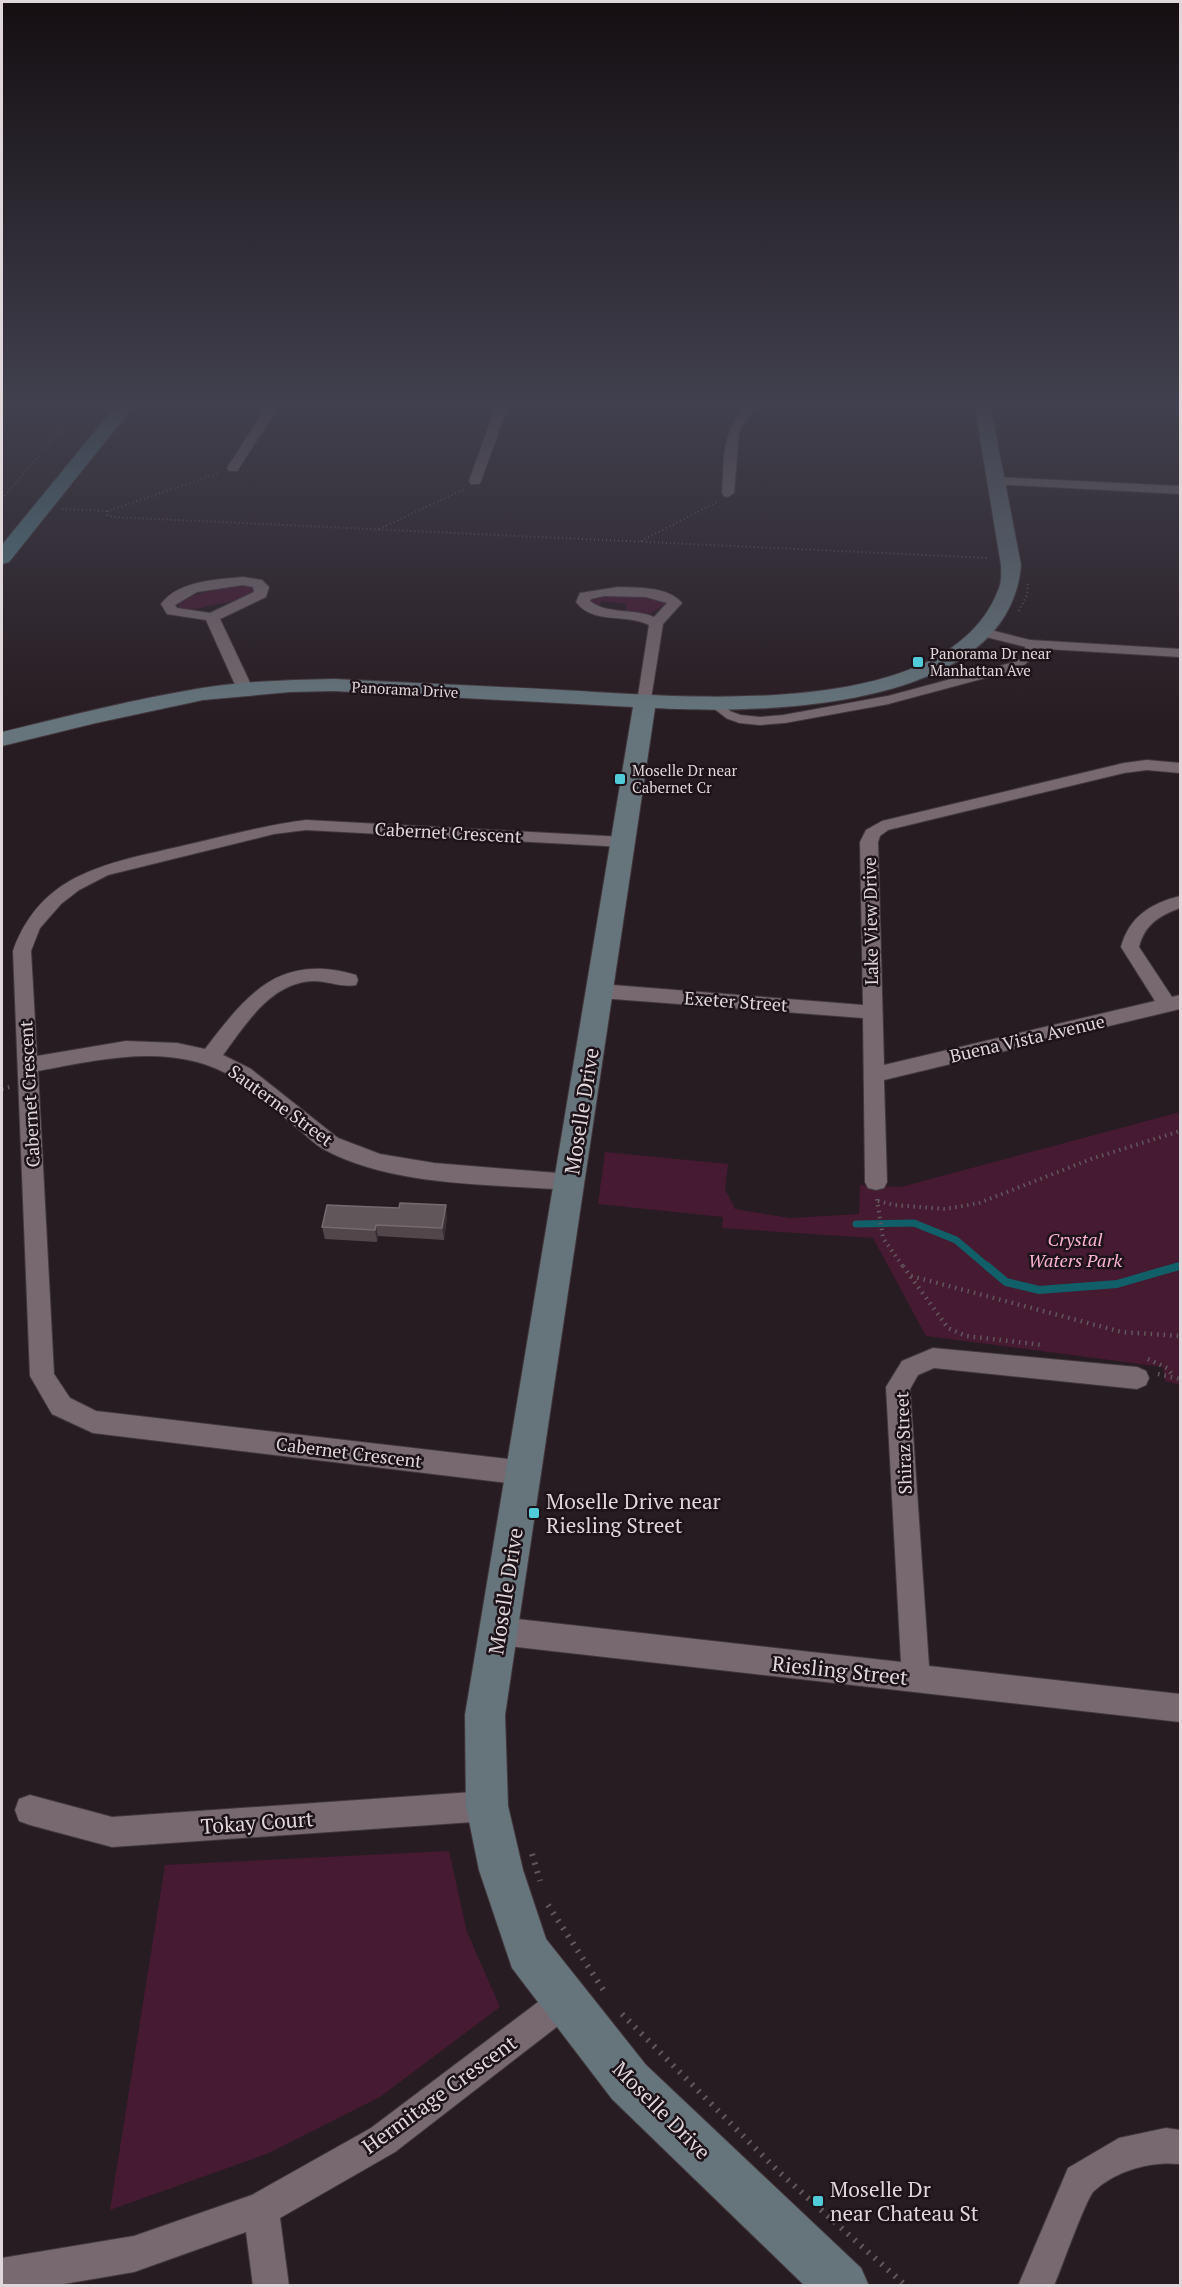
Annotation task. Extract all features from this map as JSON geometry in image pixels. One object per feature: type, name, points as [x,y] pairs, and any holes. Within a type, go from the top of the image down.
[{"type":"main road","points":[[2,558],[40,510]]},
{"type":"street","name":"Panorama Drive","points":[[2,739],[96,716],[202,694],[245,689],[334,685],[716,705],[807,700],[880,685],[931,666],[959,651],[983,632],[997,613],[1009,588],[1011,565],[1001,510]]},
{"type":"street","points":[[231,582],[257,583],[262,587],[261,594],[254,599],[226,609],[212,617],[172,611],[168,604],[174,596],[183,592],[231,582]]},
{"type":"street","points":[[645,702],[656,623],[675,603],[672,598],[662,594],[602,591],[585,596],[583,602],[585,606],[595,610],[644,617],[656,623]]},
{"type":"street","points":[[212,617],[245,689]]},
{"type":"street","points":[[983,632],[1030,644],[1180,653]]},
{"type":"street","name":"Moselle Drive","points":[[645,702],[485,1715],[487,1806],[501,1870],[528,1952],[629,2082],[843,2286]]},
{"type":"street","name":"Panorama Drive","points":[[2,746],[96,716]]},
{"type":"street","name":"Lake View Drive","points":[[876,1182],[869,842],[872,834],[882,826],[1124,768],[1147,765],[1180,768]]},
{"type":"street","name":"Cabernet Crescent","points":[[524,1473],[93,1422],[61,1406],[42,1376],[22,951],[32,926],[57,899],[78,881],[102,871],[274,829],[306,825],[624,842]]},
{"type":"street","points":[[1174,1003],[1130,947],[1133,933],[1143,918],[1180,902]]},
{"type":"street","points":[[210,1057],[258,996],[283,981],[310,975],[349,980]]},
{"type":"street","name":"Exeter Street","points":[[600,991],[872,1012]]},
{"type":"street","name":"Buena Vista Avenue","points":[[873,1075],[1174,1003]]},
{"type":"street","name":"Sauterne Street","points":[[28,1065],[126,1048],[177,1050],[210,1057],[244,1074],[332,1144],[378,1162],[434,1171],[570,1182]]},
{"type":"street","name":"Shiraz Street","points":[[916,1678],[898,1387],[910,1368],[933,1358],[1141,1368]]},
{"type":"street","name":"Riesling Street","points":[[499,1631],[1180,1708]]},
{"type":"street","name":"Tokay Court","points":[[30,1810],[112,1832],[487,1806]]},
{"type":"street","name":"Hermitage Crescent","points":[[2,2276],[134,2254],[261,2209],[383,2140],[565,2001]]},
{"type":"street","points":[[1036,2286],[1080,2180],[1119,2155],[1166,2145],[1180,2147]]},
{"type":"street","points":[[261,2209],[271,2286]]},
{"type":"lane","name":"Panorama Drive","points":[[716,705],[723,712],[744,720],[775,720],[841,711],[892,701],[1018,665],[1027,657],[1030,644]]},
{"type":"path","points":[[65,510],[112,510]]},
{"type":"path","points":[[379,530],[422,510]]},
{"type":"path","points":[[640,542],[704,510]]},
{"type":"path","points":[[108,511],[107,515],[113,517],[989,558],[990,567]]},
{"type":"path","points":[[1016,615],[1027,595],[1028,577]]},
{"type":"path","points":[[877,1201],[894,1205],[945,1209],[979,1203],[1091,1159],[1180,1131]]},
{"type":"path","points":[[878,1214],[883,1238],[948,1328],[966,1336],[1045,1346]]},
{"type":"path","points":[[911,1276],[1122,1332],[1180,1336]]},
{"type":"path","points":[[1141,1368],[1160,1363],[1174,1377],[1180,1379]]},
{"type":"path","points":[[532,1851],[547,1904],[607,1996]]},
{"type":"path","points":[[614,2006],[778,2172],[906,2286]]},
{"type":"green space","points":[[242,584],[251,586],[255,591],[252,597],[190,610],[181,609],[176,603],[190,596]]},
{"type":"green space","points":[[606,594],[662,599],[666,604],[650,614],[625,611],[627,604],[602,601],[598,608],[591,601],[594,596]]},
{"type":"green space","name":"Crystal Waters Park","points":[[1180,1112],[1180,1385],[1165,1381],[1163,1367],[926,1336],[873,1238],[722,1228],[723,1217],[598,1204],[605,1152],[728,1164],[725,1189],[735,1209],[790,1218],[859,1214],[860,1185],[901,1187]]},
{"type":"green space","points":[[449,1851],[467,1932],[500,2007],[380,2097],[269,2153],[110,2210],[165,1865]]},
{"type":"building","points":[[400,1203],[446,1205],[442,1228],[376,1225],[375,1230],[322,1227],[327,1205],[399,1208]]},
{"type":"waterway","points":[[856,1224],[914,1223],[956,1240],[989,1268]]},
{"type":"waterway","points":[[987,1266],[1006,1282],[1039,1290],[1117,1284],[1179,1266]]},
{"type":"waterway","points":[[1174,1268],[1180,1266]]},
{"type":"place","name":"Panorama Dr near Manhattan Ave","points":[[918,662]]},
{"type":"place","name":"Moselle Dr near Cabernet Cr","points":[[620,779]]},
{"type":"place","name":"Moselle Drive near Riesling Street","points":[[534,1513]]},
{"type":"place","name":"Moselle Dr near Chateau St","points":[[818,2201]]}]
